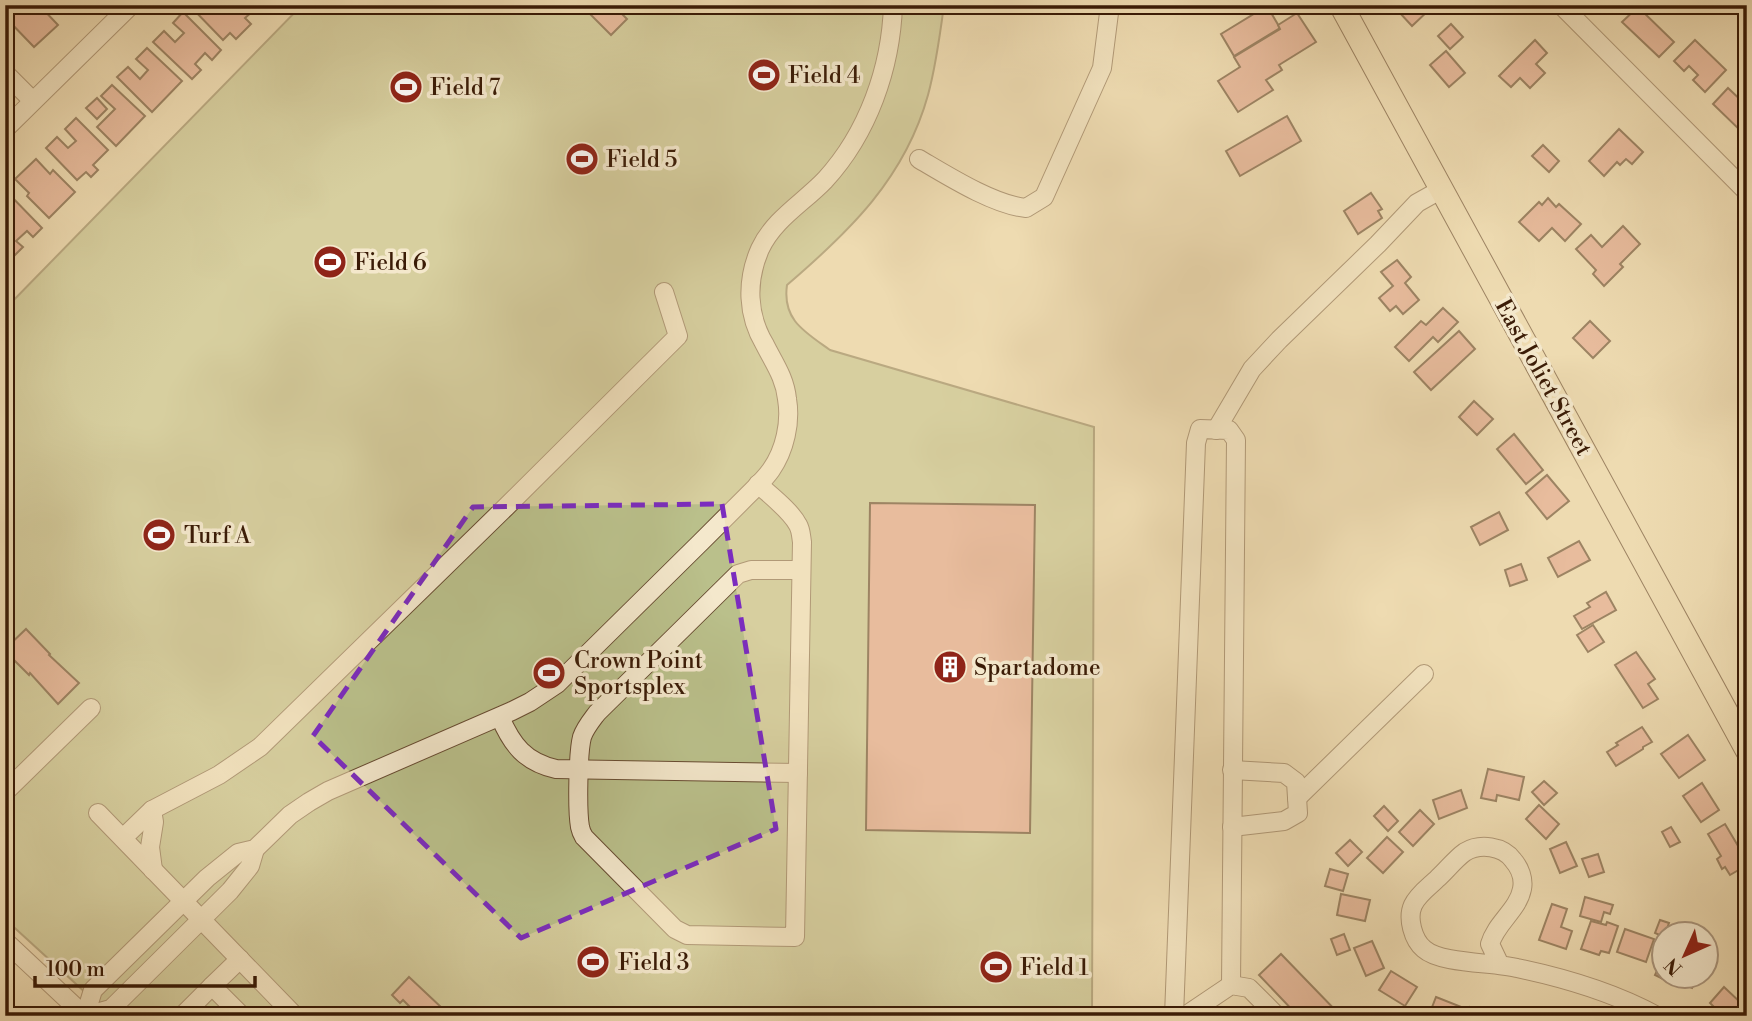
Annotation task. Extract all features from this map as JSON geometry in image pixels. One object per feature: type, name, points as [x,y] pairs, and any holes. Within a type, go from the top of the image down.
[{"type":"main road","name":"East Joliet Street","points":[[1341,5],[1747,750]]},
{"type":"street","points":[[5,130],[131,5]]},
{"type":"street","points":[[85,1016],[111,1009],[230,891],[250,866],[255,849],[281,823],[318,796],[500,717],[557,684],[771,470],[778,458],[789,411],[783,381],[752,317],[750,285],[754,268],[767,236],[826,179],[857,136],[886,65],[893,5]]},
{"type":"street","points":[[919,159],[955,180],[1008,205],[1027,208],[1044,197],[1102,68],[1110,5]]},
{"type":"street","points":[[1561,5],[1747,192]]},
{"type":"street","points":[[5,73],[33,101]]},
{"type":"street","points":[[1216,430],[1252,369],[1279,340],[1417,203],[1441,189]]},
{"type":"street","points":[[123,838],[152,810],[219,775],[260,747],[678,336],[664,292]]},
{"type":"street","points":[[1174,1016],[1195,443],[1200,429],[1229,430],[1236,440],[1231,985]]},
{"type":"street","points":[[758,484],[799,526],[802,542],[795,936],[687,935],[675,929],[584,837],[579,824],[580,744],[583,734],[597,713],[729,582],[744,571],[801,570]]},
{"type":"street","points":[[1297,798],[1424,674]]},
{"type":"street","points":[[5,792],[91,708]]},
{"type":"street","points":[[500,717],[510,739],[521,752],[547,767],[563,770],[798,774]]},
{"type":"street","points":[[1232,770],[1284,773],[1296,782],[1298,813],[1284,821],[1232,827]]},
{"type":"street","points":[[152,810],[154,822],[150,847],[153,870]]},
{"type":"street","points":[[98,813],[295,1016]]},
{"type":"street","points":[[1500,965],[1490,944],[1493,934],[1518,899],[1522,876],[1509,855],[1499,849],[1479,847],[1466,851],[1413,905],[1413,929],[1418,943],[1425,951],[1448,958],[1513,967],[1567,980],[1630,1001],[1657,1016]]},
{"type":"street","points":[[85,1016],[93,990],[207,878],[238,853],[255,849]]},
{"type":"street","points":[[5,942],[85,1016]]},
{"type":"street","points":[[182,1016],[240,959]]},
{"type":"street","points":[[1185,1016],[1231,985],[1249,988],[1277,1016]]},
{"type":"street","points":[[212,986],[242,1016]]},
{"type":"highlighted area","points":[[722,504],[776,829],[521,938],[313,736],[473,507]]},
{"type":"green space","name":"Crown Point Sportsplex","points":[[302,5],[944,5],[936,62],[928,95],[905,152],[873,201],[832,244],[787,285],[786,297],[797,324],[830,350],[1094,427],[1092,1016],[111,1016],[5,919],[5,309]]},
{"type":"building","points":[[5,5],[39,5],[58,25],[34,47],[5,17]]},
{"type":"building","points":[[189,5],[209,5],[212,8],[214,5],[247,5],[253,11],[245,18],[251,24],[236,39],[230,33],[223,40]]},
{"type":"building","points":[[598,5],[613,5],[627,19],[611,35],[590,14]]},
{"type":"building","points":[[1406,5],[1425,5],[1429,10],[1412,26],[1399,12]]},
{"type":"building","points":[[1267,6],[1280,28],[1234,56],[1221,34]]},
{"type":"building","points":[[1638,7],[1674,42],[1659,57],[1622,22]]},
{"type":"building","points":[[183,12],[221,50],[212,60],[205,53],[195,64],[201,70],[192,79],[153,42],[164,31],[175,42],[184,33],[173,23]]},
{"type":"building","points":[[1297,13],[1316,42],[1279,65],[1282,70],[1266,80],[1273,90],[1238,112],[1218,81],[1240,67],[1234,57],[1280,29],[1278,25]]},
{"type":"building","points":[[1451,24],[1463,37],[1450,49],[1438,36]]},
{"type":"building","points":[[1535,40],[1547,53],[1536,64],[1545,73],[1530,88],[1520,78],[1511,87],[1499,76]]},
{"type":"building","points":[[1695,40],[1726,70],[1705,92],[1693,80],[1698,75],[1689,66],[1684,71],[1674,61]]},
{"type":"building","points":[[147,48],[182,81],[152,112],[117,77],[128,67],[140,79],[148,70],[136,59]]},
{"type":"building","points":[[1446,51],[1465,73],[1449,87],[1430,65]]},
{"type":"building","points":[[112,85],[145,116],[116,146],[97,127],[115,109],[101,96]]},
{"type":"building","points":[[1728,88],[1747,106],[1747,137],[1713,104]]},
{"type":"building","points":[[97,98],[107,109],[97,119],[86,108]]},
{"type":"building","points":[[1287,116],[1301,141],[1240,176],[1226,151]]},
{"type":"building","points":[[76,118],[108,150],[93,165],[98,170],[91,177],[86,172],[77,180],[46,148],[57,137],[68,148],[76,141],[65,129]]},
{"type":"building","points":[[1619,129],[1643,152],[1632,164],[1626,159],[1620,165],[1617,162],[1604,176],[1589,161]]},
{"type":"building","points":[[1543,145],[1559,161],[1549,172],[1532,156]]},
{"type":"building","points":[[36,159],[50,174],[53,170],[75,192],[49,218],[27,196],[29,193],[15,179]]},
{"type":"building","points":[[5,190],[42,228],[33,237],[27,231],[16,241],[23,247],[13,257],[5,249]]},
{"type":"building","points":[[1371,193],[1382,209],[1378,211],[1382,218],[1358,234],[1344,211]]},
{"type":"building","points":[[1548,198],[1556,207],[1559,204],[1581,224],[1565,241],[1552,228],[1539,241],[1519,222],[1539,202],[1542,205]]},
{"type":"building","points":[[1623,226],[1640,244],[1620,264],[1623,267],[1604,286],[1593,274],[1596,270],[1576,249],[1591,235],[1602,247]]},
{"type":"building","points":[[1397,260],[1411,277],[1405,283],[1419,300],[1403,314],[1396,306],[1390,311],[1379,298],[1393,286],[1381,272]]},
{"type":"building","points":[[1443,308],[1458,322],[1438,342],[1433,337],[1409,361],[1395,347],[1421,321],[1426,325]]},
{"type":"building","points":[[1590,321],[1610,341],[1593,358],[1573,338]]},
{"type":"building","points":[[1459,331],[1475,349],[1431,390],[1414,372]]},
{"type":"building","points":[[1474,401],[1493,419],[1477,435],[1459,417]]},
{"type":"building","points":[[1514,434],[1543,470],[1526,484],[1497,449]]},
{"type":"building","points":[[1547,475],[1569,501],[1547,519],[1526,493]]},
{"type":"building","name":"Spartadome","points":[[870,503],[1035,505],[1030,833],[866,830]]},
{"type":"building","points":[[1499,512],[1508,530],[1480,545],[1471,527]]},
{"type":"building","points":[[1579,541],[1590,560],[1558,577],[1548,558]]},
{"type":"building","points":[[1521,564],[1527,580],[1510,586],[1505,570]]},
{"type":"building","points":[[1606,592],[1616,610],[1582,629],[1574,616],[1590,607],[1587,603]]},
{"type":"building","points":[[1593,625],[1604,642],[1588,652],[1577,635]]},
{"type":"building","points":[[26,629],[79,683],[58,704],[30,673],[29,675],[5,651]]},
{"type":"building","points":[[1636,652],[1655,679],[1648,684],[1658,699],[1643,708],[1615,665]]},
{"type":"building","points":[[1642,727],[1652,742],[1616,766],[1607,752]]},
{"type":"building","points":[[1688,735],[1705,760],[1679,778],[1661,754]]},
{"type":"building","points":[[1488,769],[1524,777],[1519,800],[1497,795],[1496,801],[1481,798]]},
{"type":"building","points":[[1544,781],[1557,793],[1544,805],[1532,792]]},
{"type":"building","points":[[1702,783],[1719,810],[1701,822],[1683,796]]},
{"type":"building","points":[[1461,790],[1467,808],[1439,819],[1433,800]]},
{"type":"building","points":[[1539,805],[1559,824],[1546,839],[1526,819]]},
{"type":"building","points":[[1384,806],[1398,821],[1388,831],[1374,816]]},
{"type":"building","points":[[1420,810],[1434,824],[1413,846],[1399,832]]},
{"type":"building","points":[[1725,824],[1747,861],[1747,865],[1730,875],[1725,867],[1722,869],[1717,859],[1721,856],[1708,834]]},
{"type":"building","points":[[1671,827],[1680,842],[1670,847],[1662,832]]},
{"type":"building","points":[[1387,837],[1403,852],[1383,873],[1367,858]]},
{"type":"building","points":[[1350,840],[1362,852],[1348,866],[1336,853]]},
{"type":"building","points":[[1566,842],[1577,866],[1560,873],[1550,849]]},
{"type":"building","points":[[1598,854],[1604,872],[1589,877],[1582,859]]},
{"type":"building","points":[[1330,869],[1348,874],[1343,891],[1325,886]]},
{"type":"building","points":[[1341,894],[1370,900],[1365,921],[1337,915]]},
{"type":"building","points":[[1585,897],[1613,905],[1610,914],[1604,912],[1601,922],[1580,916]]},
{"type":"building","points":[[1552,904],[1567,909],[1561,927],[1572,931],[1566,949],[1539,940]]},
{"type":"building","points":[[1591,921],[1618,926],[1609,953],[1601,951],[1599,955],[1581,949]]},
{"type":"building","points":[[1625,929],[1650,938],[1646,962],[1617,952]]},
{"type":"building","points":[[1344,934],[1350,950],[1337,955],[1331,939]]},
{"type":"building","points":[[1372,941],[1384,968],[1366,976],[1354,948]]},
{"type":"building","points":[[1281,954],[1341,1016],[1298,1016],[1259,975]]},
{"type":"building","points":[[1391,971],[1417,987],[1405,1006],[1379,990]]},
{"type":"building","points":[[409,977],[442,1008],[434,1016],[419,1016],[403,1000],[400,1003],[392,995]]},
{"type":"building","points":[[1724,987],[1741,1003],[1729,1016],[1723,1016],[1710,1003]]},
{"type":"building","points":[[1436,997],[1464,1008],[1461,1016],[1429,1015]]},
{"type":"building","points":[[1470,1007],[1498,1016],[1467,1016]]},
{"type":"place","name":"Field 4","points":[[764,75]]},
{"type":"place","name":"Field 7","points":[[406,87]]},
{"type":"place","name":"Field 5","points":[[582,159]]},
{"type":"place","name":"Field 6","points":[[330,262]]},
{"type":"place","name":"Turf A","points":[[159,535]]},
{"type":"place","name":"Spartadome","points":[[950,667]]},
{"type":"place","name":"Crown Point Sportsplex","points":[[549,673]]},
{"type":"place","name":"Field 3","points":[[593,962]]},
{"type":"place","name":"Field 1","points":[[996,967]]}]
